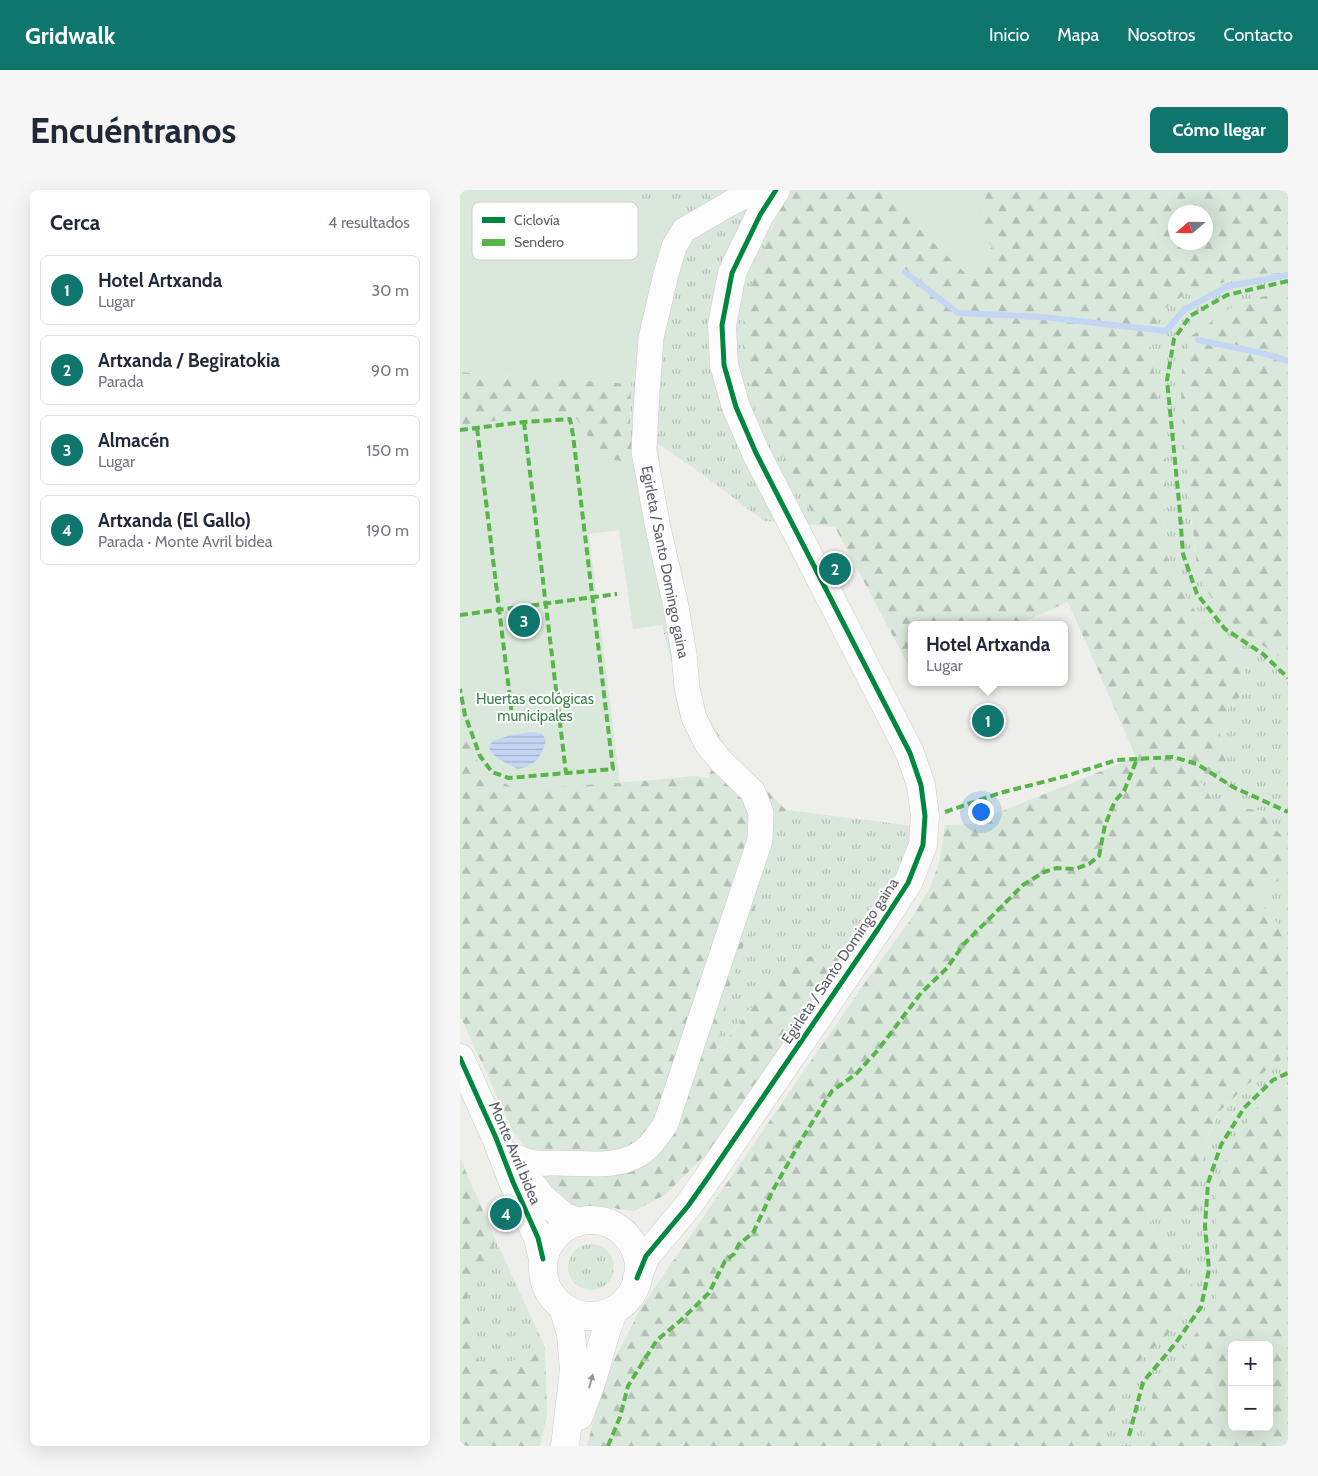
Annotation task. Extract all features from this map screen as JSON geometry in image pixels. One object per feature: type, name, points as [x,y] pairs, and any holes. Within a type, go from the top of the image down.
[{"type":"street","points":[[708,215],[718,204],[738,190]]},
{"type":"street","points":[[708,215],[749,194],[775,191]]},
{"type":"street","name":"Egirleta / Santo Domingo gaina","points":[[637,1278],[646,1256],[688,1206],[878,929],[908,883],[923,845],[925,816],[921,785],[910,753],[756,453],[736,407],[724,365],[722,325],[732,273],[760,215],[775,191]]},
{"type":"street","name":"Egirleta / Santo Domingo gaina","points":[[502,1146],[531,1162],[544,1164],[555,1162],[597,1164],[619,1162],[641,1153],[657,1138],[666,1123],[760,840],[762,813],[753,792],[722,762],[707,744],[694,718],[687,688],[684,654],[676,606],[658,528],[644,451],[651,338],[666,274],[674,247],[684,230],[708,215]]},
{"type":"street","name":"Monte Avril bidea","points":[[460,1058],[502,1146],[513,1182],[538,1238],[543,1259]]},
{"type":"street","name":"Monte Avril bidea","points":[[502,1146],[542,1198],[563,1216],[580,1222]]},
{"type":"street","points":[[542,1198],[538,1188],[540,1177],[545,1169],[555,1162]]},
{"type":"street","points":[[593,1220],[606,1223],[619,1230],[628,1239],[635,1251],[638,1264],[637,1278],[633,1291],[625,1302],[614,1310],[601,1315],[575,1314],[562,1307],[553,1298],[546,1286],[543,1259],[548,1246],[556,1235],[567,1226],[593,1220]]},
{"type":"street","points":[[562,1307],[571,1334],[574,1362],[566,1444]]},
{"type":"street","points":[[566,1444],[590,1387],[600,1348],[614,1310]]},
{"type":"green space","points":[[460,190],[622,190],[645,205],[667,206],[688,210],[677,225],[647,313],[631,384],[460,372]]},
{"type":"green space","points":[[622,190],[787,190],[772,226],[744,360],[755,399],[818,525],[764,521],[698,471],[658,444],[664,510],[705,711],[728,751],[683,725],[678,711],[681,708],[676,679],[662,625],[667,606],[634,462],[630,429],[631,384],[647,313],[677,225],[687,210],[667,206],[645,205]]},
{"type":"green space","points":[[787,190],[889,190],[913,223],[974,220],[989,190],[1288,190],[1288,272],[1260,274],[1191,290],[1160,312],[1150,342],[1167,468],[1163,536],[1171,574],[1200,618],[1229,649],[1246,673],[1243,693],[1228,709],[1220,730],[1221,751],[1229,767],[1198,778],[1213,801],[1235,807],[1264,811],[1275,829],[1288,842],[1288,887],[1278,881],[1255,894],[1267,912],[1288,935],[1288,1057],[1282,1059],[1249,1083],[1217,1114],[1203,1150],[1196,1217],[1175,1213],[1149,1213],[1156,1242],[1178,1261],[1192,1282],[1190,1305],[1165,1338],[1140,1360],[1120,1392],[1107,1424],[1102,1446],[587,1446],[612,1364],[642,1306],[871,974],[912,918],[931,886],[940,859],[945,825],[970,824],[1136,757],[1068,602],[1025,621],[908,621],[908,664],[835,527],[818,525],[755,399],[744,360],[742,334],[745,311],[756,270]]},
{"type":"green space","points":[[889,190],[989,190],[974,220],[992,247],[968,276],[913,223]]},
{"type":"green space","points":[[1288,272],[1288,291],[1239,302],[1185,440],[1192,531],[1198,576],[1288,664],[1288,842],[1275,829],[1264,811],[1235,807],[1213,801],[1198,778],[1229,767],[1221,751],[1220,730],[1228,709],[1243,693],[1246,673],[1229,649],[1200,618],[1171,574],[1163,536],[1167,468],[1150,342],[1159,312],[1191,290],[1260,274]]},
{"type":"green space","points":[[1288,291],[1288,664],[1244,633],[1220,612],[1198,576],[1188,488],[1180,380],[1190,337],[1239,302]]},
{"type":"green space","points":[[460,372],[631,384],[630,429],[634,462],[608,460],[592,442],[573,414],[541,415],[460,426]]},
{"type":"green space","name":"Huertas ecológicas municipales","points":[[541,414],[573,414],[592,442],[608,460],[634,462],[667,606],[662,625],[633,629],[619,530],[589,534],[620,783],[512,787],[484,774],[460,725],[460,426]]},
{"type":"green space","points":[[460,725],[484,774],[546,787],[693,776],[709,778],[711,765],[728,751],[786,810],[774,833],[750,927],[725,1000],[715,1055],[772,981],[803,958],[845,949],[737,1123],[665,1195],[634,1211],[613,1208],[574,1207],[551,1188],[530,1152],[514,1133],[460,1015]]},
{"type":"green space","points":[[786,810],[914,826],[900,869],[866,914],[845,949],[803,958],[748,1011],[714,1056],[725,1000],[750,927],[774,833]]},
{"type":"green space","points":[[1278,881],[1288,887],[1288,935],[1267,912],[1255,894]]},
{"type":"green space","points":[[1288,1057],[1288,1085],[1277,1091],[1237,1138],[1225,1162],[1216,1195],[1219,1275],[1215,1306],[1154,1388],[1142,1446],[1102,1446],[1107,1424],[1120,1392],[1140,1360],[1165,1338],[1178,1261],[1156,1242],[1149,1212],[1175,1213],[1196,1217],[1203,1150],[1218,1114],[1249,1083],[1282,1059]]},
{"type":"green space","points":[[1288,1085],[1288,1446],[1142,1446],[1154,1388],[1215,1306],[1219,1275],[1216,1195],[1225,1162],[1237,1138],[1254,1112],[1277,1091]]},
{"type":"green space","points":[[460,1158],[496,1241],[466,1301],[482,1374],[545,1347],[547,1414],[540,1446],[460,1446]]},
{"type":"green space","points":[[496,1241],[545,1347],[482,1374],[466,1301]]},
{"type":"green space","points":[[586,1244],[596,1244],[608,1250],[613,1258],[613,1276],[608,1284],[600,1289],[586,1290],[578,1287],[571,1280],[568,1272],[568,1262],[571,1254],[578,1247]]},
{"type":"water","points":[[534,732],[542,734],[546,740],[537,760],[524,767],[518,769],[508,764],[496,757],[489,748],[491,744],[500,738]]},
{"type":"waterway","points":[[905,272],[958,313],[1043,317],[1166,331]]},
{"type":"waterway","points":[[1224,287],[1288,275]]},
{"type":"waterway","points":[[1162,331],[1166,331],[1184,310],[1223,289]]},
{"type":"waterway","points":[[1198,340],[1262,353],[1288,361]]},
{"type":"marked path","points":[[1288,281],[1227,295],[1190,316],[1174,339],[1167,380],[1183,554],[1197,594],[1225,629],[1263,654],[1288,678]]},
{"type":"marked path","points":[[460,430],[524,422],[570,419],[613,769],[509,778],[492,772],[480,756],[465,715],[460,689]]},
{"type":"marked path","points":[[524,422],[566,773]]},
{"type":"marked path","points":[[477,428],[513,723]]},
{"type":"marked path","points":[[460,615],[617,594]]},
{"type":"marked path","points":[[945,812],[1000,793],[1066,776],[1117,760],[1173,757],[1197,764],[1233,787],[1288,812]]},
{"type":"marked path","points":[[608,1446],[620,1417],[628,1386],[641,1365],[657,1340],[709,1293],[725,1261],[734,1254],[739,1244],[753,1233],[773,1190],[832,1091],[856,1074],[878,1050],[921,993],[947,968],[963,945],[1023,885],[1044,872],[1057,868],[1075,869],[1089,864],[1099,856],[1105,825],[1115,801],[1124,791],[1137,759]]},
{"type":"marked path","points":[[1129,1436],[1143,1382],[1175,1344],[1201,1307],[1209,1270],[1205,1226],[1208,1183],[1221,1145],[1244,1108],[1273,1080],[1288,1073]]},
{"type":"cycle path","points":[[637,1278],[646,1256],[688,1206],[878,929],[908,883],[923,845],[925,816],[921,785],[910,753],[756,453],[736,407],[724,365],[722,325],[732,273],[760,215],[776,190]]},
{"type":"cycle path","points":[[460,1058],[538,1238],[543,1259]]},
{"type":"place","name":"Artxanda / Begiratokia","points":[[835,569]]},
{"type":"place","name":"Almacén","points":[[524,621]]},
{"type":"place","name":"Hotel Artxanda","points":[[988,721]]},
{"type":"place","name":"Artxanda (El Gallo)","points":[[506,1214]]}]
